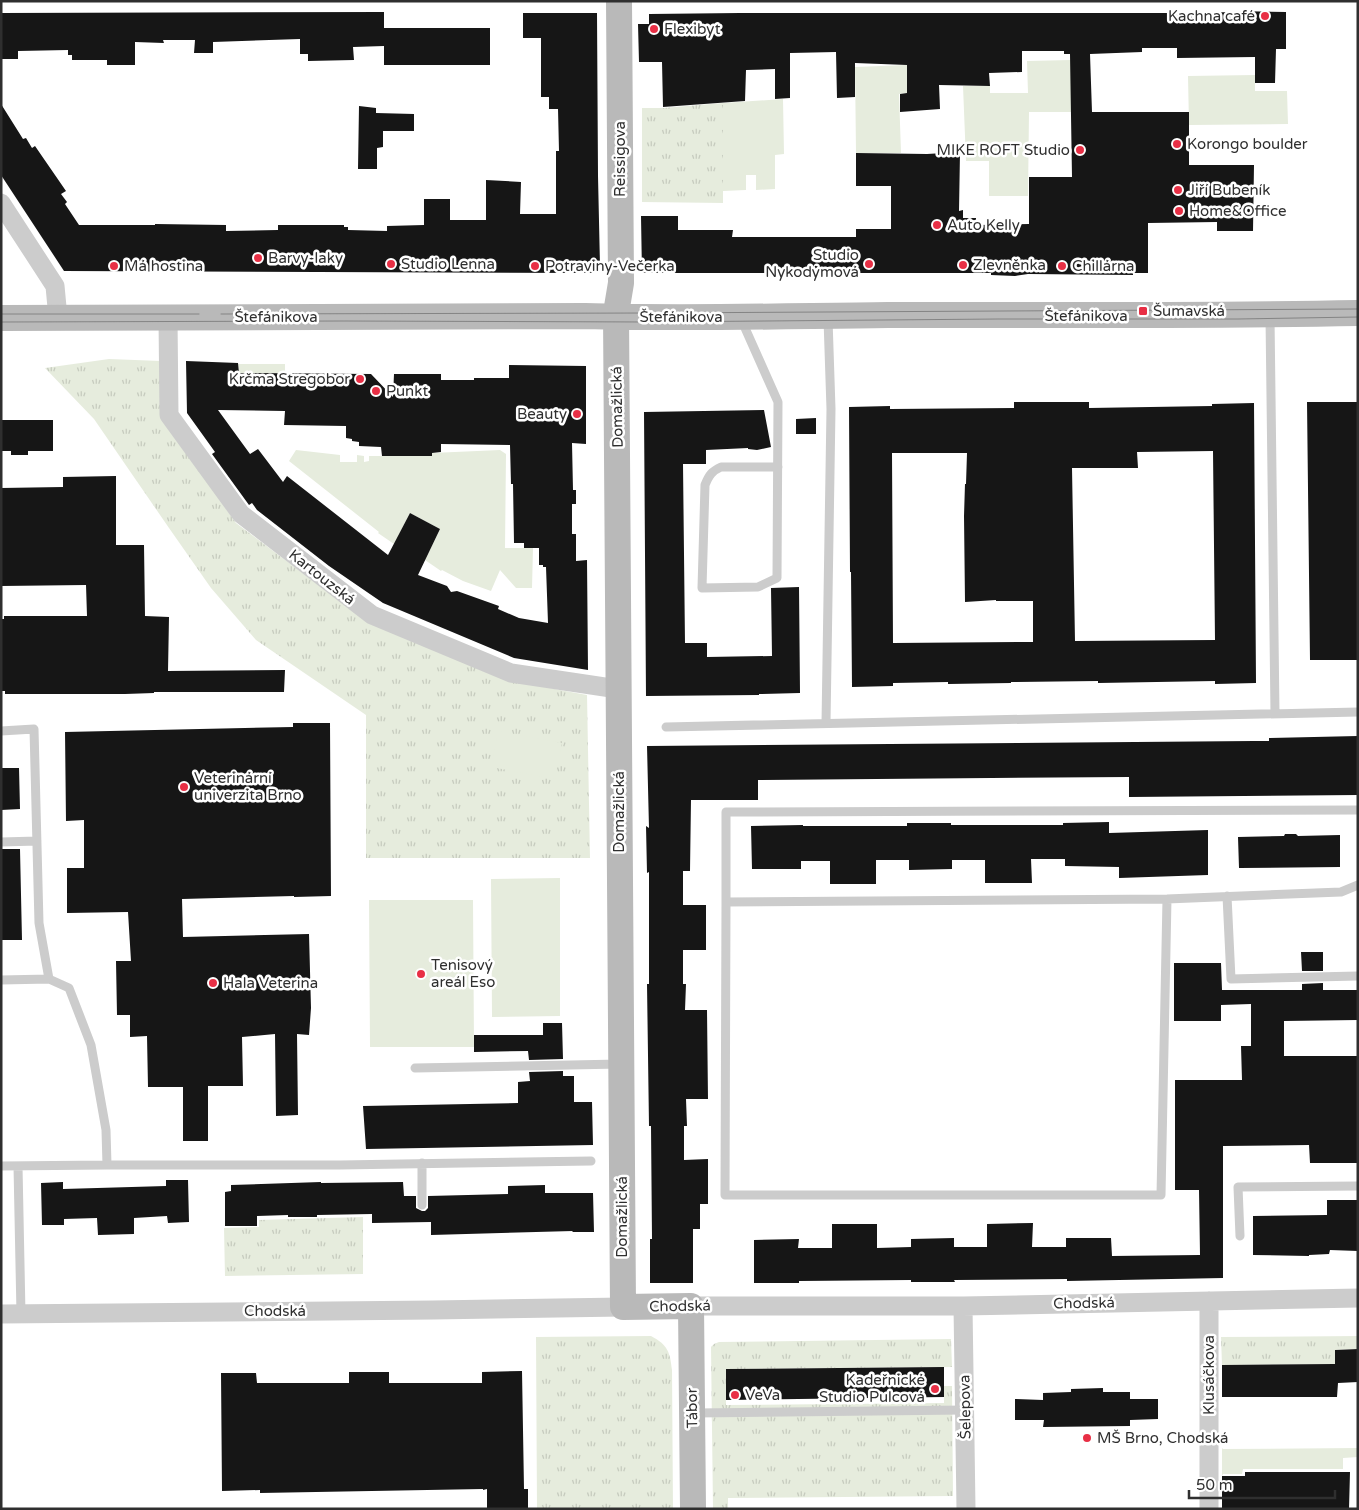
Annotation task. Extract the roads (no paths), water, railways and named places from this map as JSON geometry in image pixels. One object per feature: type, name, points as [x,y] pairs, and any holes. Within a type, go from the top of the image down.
[{"type":"street","name":"Reissigova","points":[[616,317],[621,283],[619,1]]},
{"type":"street","points":[[1,203],[55,286],[58,318]]},
{"type":"street","name":"Štefánikova","points":[[2,314],[58,318],[168,318],[1128,316],[1358,313]]},
{"type":"street","name":"Domažlická","points":[[616,317],[623,1307]]},
{"type":"street","name":"Kartouzská","points":[[168,318],[169,415],[241,514],[372,615],[511,673],[618,689]]},
{"type":"street","name":"Chodská","points":[[1,1314],[691,1306],[963,1306],[1358,1298]]},
{"type":"street","name":"Klusáčkova","points":[[1209,1301],[1210,1509]]},
{"type":"street","name":"Tábor","points":[[691,1306],[693,1509]]},
{"type":"street","name":"Šelepova","points":[[963,1306],[966,1509]]},
{"type":"lane","points":[[1270,314],[1275,713]]},
{"type":"lane","points":[[826,724],[831,409],[828,316]]},
{"type":"lane","points":[[739,317],[778,402],[778,467],[777,578],[758,587],[702,588],[705,485],[709,475],[721,467],[778,467]]},
{"type":"lane","points":[[666,727],[1358,712]]},
{"type":"lane","points":[[1,731],[34,729],[39,923],[49,979]]},
{"type":"lane","points":[[1166,898],[1161,1195],[725,1195],[726,812],[1358,810]]},
{"type":"lane","points":[[1,842],[37,841]]},
{"type":"lane","points":[[726,902],[1166,898],[1341,892],[1358,885]]},
{"type":"lane","points":[[1227,896],[1231,979],[1358,976]]},
{"type":"lane","points":[[1,980],[49,979],[69,988],[91,1045],[106,1130],[107,1165]]},
{"type":"lane","points":[[415,1068],[621,1064]]},
{"type":"lane","points":[[1,1166],[422,1164],[591,1160]]},
{"type":"lane","points":[[422,1164],[422,1205]]},
{"type":"lane","points":[[18,1166],[21,1314]]},
{"type":"lane","points":[[1240,1236],[1238,1187],[1358,1186]]},
{"type":"lane","points":[[692,1414],[965,1410]]},
{"type":"tram line","points":[[221,314],[1358,309]]},
{"type":"tram line","points":[[1,314],[199,314]]},
{"type":"tram line","points":[[1,322],[650,322],[1358,317]]},
{"type":"place","name":"Kachna café","points":[[1265,16]]},
{"type":"place","name":"Flexibyt","points":[[654,29]]},
{"type":"place","name":"Korongo boulder","points":[[1177,144]]},
{"type":"place","name":"MIKE ROFT Studio","points":[[1080,150]]},
{"type":"place","name":"Jiří Bubeník","points":[[1178,190]]},
{"type":"place","name":"Home&Office","points":[[1179,211]]},
{"type":"place","name":"Auto Kelly","points":[[937,225]]},
{"type":"place","name":"Barvy-laky","points":[[258,258]]},
{"type":"place","name":"Studio Lenna","points":[[391,264]]},
{"type":"place","name":"Studio Nykodýmová","points":[[869,264]]},
{"type":"place","name":"Zlevněnka","points":[[963,265]]},
{"type":"place","name":"Má hostina","points":[[114,266]]},
{"type":"place","name":"Potraviny-Večerka","points":[[535,266]]},
{"type":"place","name":"Chillárna","points":[[1062,266]]},
{"type":"place","name":"Šumavská","points":[[1143,311]]},
{"type":"place","name":"Krčma Stregobor","points":[[360,379]]},
{"type":"place","name":"Punkt","points":[[376,391]]},
{"type":"place","name":"Beauty","points":[[577,414]]},
{"type":"place","name":"Veterinární univerzita Brno","points":[[184,787]]},
{"type":"place","name":"Tenisový areál Eso","points":[[421,974]]},
{"type":"place","name":"Hala Veterina","points":[[213,983]]},
{"type":"place","name":"Kadeřnické Studio Pulcová","points":[[935,1389]]},
{"type":"place","name":"VeVa","points":[[735,1395]]},
{"type":"place","name":"MŠ Brno, Chodská","points":[[1087,1438]]}]
